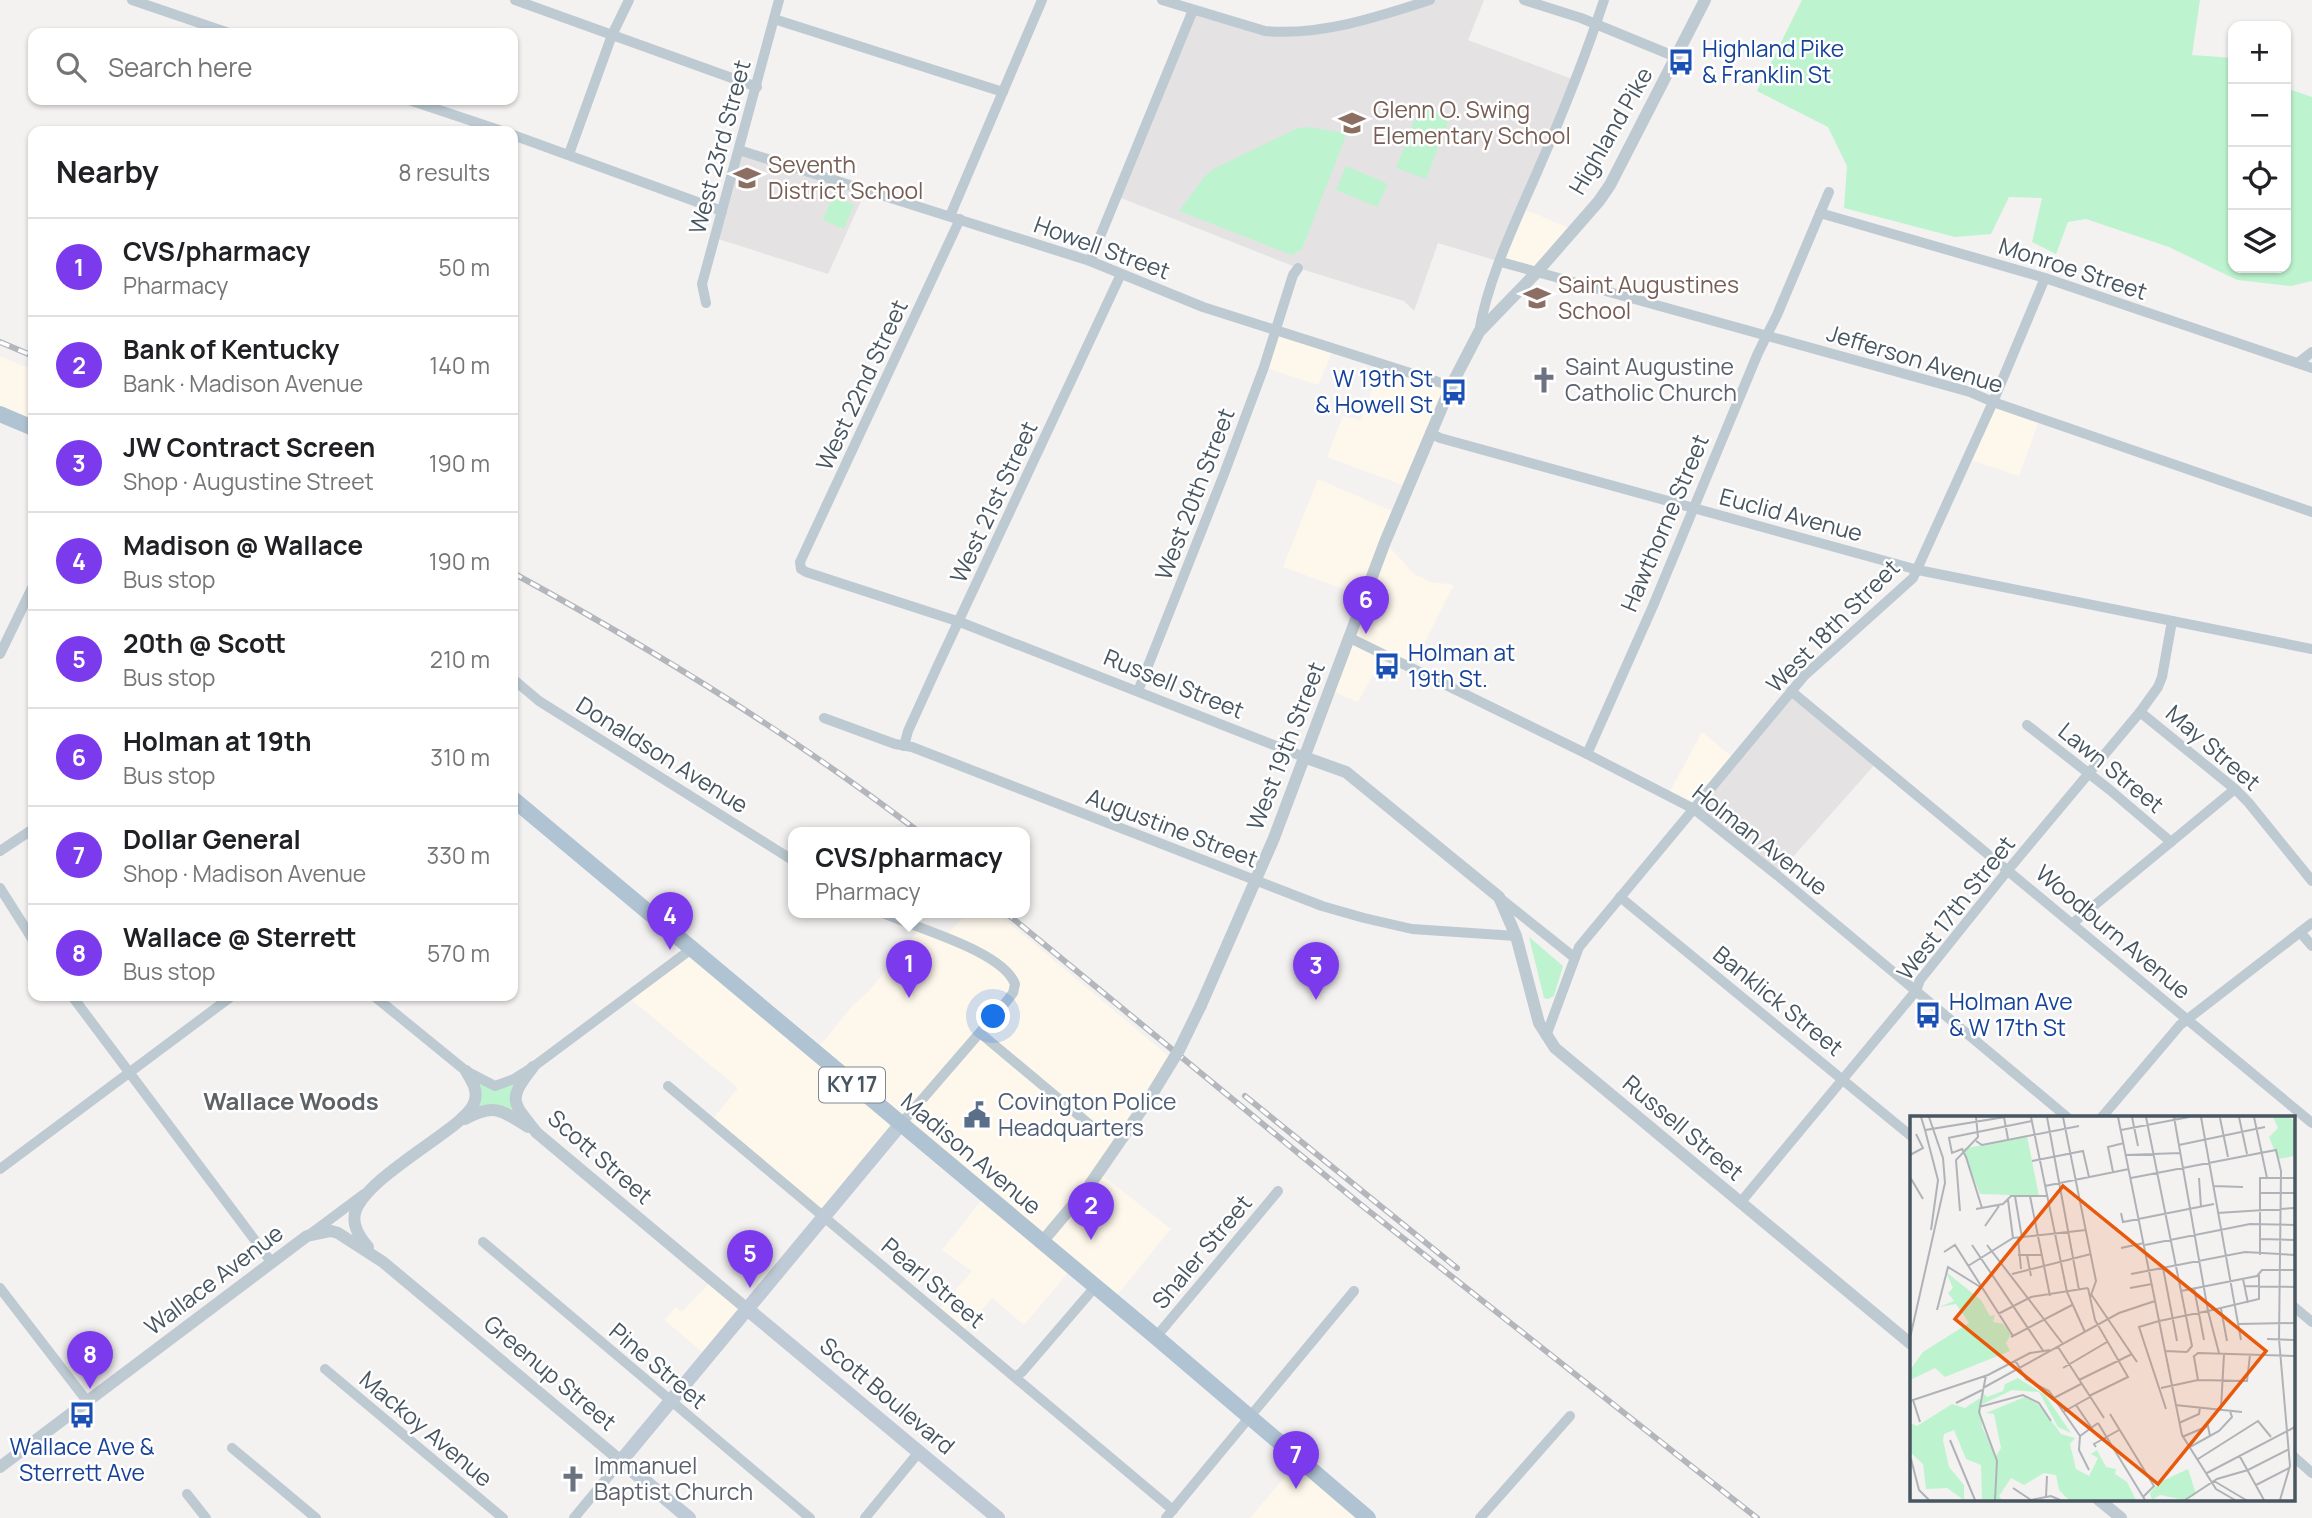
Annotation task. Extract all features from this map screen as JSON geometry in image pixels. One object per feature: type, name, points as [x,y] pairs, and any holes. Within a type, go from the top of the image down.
[{"type":"main road","points":[[0,414],[28,426]]},
{"type":"main road","name":"Madison Avenue","points":[[518,803],[1368,1518]]},
{"type":"main road","points":[[621,1461],[900,1125]]},
{"type":"main road","name":"Scott Boulevard","points":[[746,1308],[998,1518]]},
{"type":"main road","name":"Greenup Street","points":[[621,1461],[689,1518]]},
{"type":"street","points":[[132,0],[214,28]]},
{"type":"street","points":[[514,0],[757,87]]},
{"type":"street","points":[[569,154],[612,35],[629,0]]},
{"type":"street","name":"West 23rd Street","points":[[706,303],[702,284],[779,0]]},
{"type":"street","name":"West 22nd Street","points":[[801,569],[800,562],[921,303],[1042,0]]},
{"type":"street","points":[[1161,0],[1265,31],[1298,32],[1340,25],[1430,0]]},
{"type":"street","points":[[1524,0],[1596,24],[1676,57]]},
{"type":"street","name":"West 19th Street","points":[[1042,1242],[1089,1186],[1149,1099],[1179,1050],[1201,1006],[1274,838],[1385,542],[1451,386],[1479,332],[1482,311],[1604,0]]},
{"type":"street","name":"Highland Pike","points":[[1479,332],[1537,272],[1610,185],[1705,0]]},
{"type":"street","points":[[1090,261],[1193,10]]},
{"type":"street","points":[[774,19],[1003,92]]},
{"type":"street","points":[[424,105],[487,126]]},
{"type":"street","points":[[518,137],[722,211]]},
{"type":"street","name":"Howell Street","points":[[739,150],[1090,261],[1203,307],[1451,386]]},
{"type":"street","name":"Hawthorne Street","points":[[1587,754],[1829,192]]},
{"type":"street","name":"Monroe Street","points":[[1820,213],[2046,278],[2312,368]]},
{"type":"street","name":"Jefferson Avenue","points":[[1501,262],[1970,392],[2312,512]]},
{"type":"street","name":"West 20th Street","points":[[1138,691],[1224,474],[1293,275],[1298,268]]},
{"type":"street","name":"West 21st Street","points":[[904,746],[908,731],[1121,274]]},
{"type":"street","name":"West 18th Street","points":[[1546,1035],[1579,947],[1804,676],[1913,578],[2046,278]]},
{"type":"street","points":[[2298,363],[2312,352]]},
{"type":"street","name":"Euclid Avenue","points":[[1430,433],[1692,509],[1918,570],[2312,649]]},
{"type":"street","name":"Russell Street","points":[[801,569],[960,622],[1346,772],[1575,958]]},
{"type":"street","points":[[0,654],[28,596]]},
{"type":"street","name":"West 17th Street","points":[[1741,1203],[1916,991],[1920,980],[2008,870],[2140,712],[2162,677],[2172,621]]},
{"type":"street","name":"Holman Avenue","points":[[1350,638],[1694,809],[2066,1116]]},
{"type":"street","name":"Donaldson Avenue","points":[[518,685],[788,858]]},
{"type":"street","name":"Woodburn Avenue","points":[[1791,691],[2312,1123]]},
{"type":"street","name":"May Street","points":[[2140,712],[2235,789],[2312,881]]},
{"type":"street","name":"Augustine Street","points":[[824,718],[912,747],[1322,906],[1412,929],[1516,936]]},
{"type":"street","name":"Lawn Street","points":[[2027,725],[2171,842]]},
{"type":"street","points":[[2073,923],[2235,789]]},
{"type":"street","points":[[0,851],[28,832]]},
{"type":"street","points":[[0,888],[28,932]]},
{"type":"street","name":"Russell Street","points":[[1499,897],[1516,936],[1539,1023],[1555,1048],[1910,1343]]},
{"type":"street","name":"Banklick Street","points":[[1620,897],[1910,1135]]},
{"type":"street","points":[[895,918],[981,954],[1006,969],[1015,984],[1013,993],[900,1125]]},
{"type":"street","points":[[2103,1116],[2180,1025],[2312,923]]},
{"type":"street","points":[[2300,932],[2312,946]]},
{"type":"street","points":[[380,1001],[466,1071],[495,1086],[514,1079],[533,1067],[690,950]]},
{"type":"street","points":[[76,1001],[272,1263]]},
{"type":"street","points":[[0,1169],[225,1001]]},
{"type":"street","points":[[980,1033],[1089,1124]]},
{"type":"street","name":"Scott Street","points":[[533,1067],[517,1088],[515,1100],[518,1110],[537,1133],[746,1308]]},
{"type":"street","name":"Wallace Avenue","points":[[0,1467],[453,1126],[472,1109],[476,1099],[476,1088],[466,1071]]},
{"type":"street","name":"Pearl Street","points":[[668,1086],[1014,1377],[1169,1514]]},
{"type":"street","name":"Wallace Avenue","points":[[453,1126],[486,1109],[512,1117],[537,1133]]},
{"type":"street","points":[[373,1187],[355,1212],[355,1226],[363,1241],[383,1262]]},
{"type":"street","name":"Shaler Street","points":[[1156,1337],[1278,1191]]},
{"type":"street","points":[[307,1236],[331,1231],[338,1233],[383,1262]]},
{"type":"street","name":"Pine Street","points":[[482,1242],[810,1518]]},
{"type":"street","name":"Greenup Street","points":[[383,1262],[621,1461]]},
{"type":"street","points":[[1014,1377],[1022,1372],[1095,1287]]},
{"type":"street","points":[[0,1288],[87,1401]]},
{"type":"street","points":[[1169,1514],[1354,1291]]},
{"type":"street","points":[[2294,1307],[2312,1322]]},
{"type":"street","name":"Mackoy Avenue","points":[[325,1369],[503,1518]]},
{"type":"street","points":[[1480,1518],[1570,1416]]},
{"type":"street","points":[[232,1448],[316,1518]]},
{"type":"street","points":[[865,1518],[919,1452]]},
{"type":"street","points":[[2294,1456],[2312,1473]]},
{"type":"street","points":[[574,1518],[621,1461]]},
{"type":"street","points":[[187,1494],[205,1518]]},
{"type":"street","points":[[2099,1500],[2121,1518]]},
{"type":"shaded area","name":"Glenn O. Swing Elementary School","points":[[1430,0],[1484,0],[1468,40],[1575,80],[1501,262],[1438,243],[1414,311],[1404,301],[1298,268],[1116,196],[1193,10],[1241,24],[1298,32]]},
{"type":"shaded area","points":[[739,150],[866,190],[828,274],[715,238]]},
{"type":"shaded area","points":[[1521,208],[1574,230],[1537,272],[1501,262]]},
{"type":"shaded area","points":[[1276,330],[1334,348],[1318,385],[1264,367]]},
{"type":"shaded area","points":[[0,356],[28,368],[28,426],[0,414]]},
{"type":"shaded area","points":[[1381,364],[1451,386],[1408,487],[1327,457],[1343,416],[1361,420]]},
{"type":"shaded area","points":[[1993,402],[2040,418],[2019,476],[1968,459]]},
{"type":"shaded area","points":[[1318,479],[1397,513],[1385,542],[1414,574],[1431,582],[1454,585],[1412,668],[1384,655],[1358,702],[1330,690],[1365,597],[1283,567]]},
{"type":"shaded area","points":[[1791,691],[1877,762],[1777,875],[1694,809]]},
{"type":"shaded area","points":[[1702,732],[1735,759],[1694,809],[1668,795]]},
{"type":"shaded area","points":[[963,918],[1003,918],[1173,1060],[1098,1172],[1171,1229],[1112,1301],[1072,1268],[1024,1325],[992,1298],[962,1332],[937,1312],[972,1271],[942,1250],[985,1196],[900,1125],[823,1216],[710,1122],[738,1088],[628,997],[690,950],[814,1053],[920,928],[944,937]]},
{"type":"shaded area","points":[[712,1280],[746,1308],[707,1356],[664,1320],[676,1307],[682,1312]]},
{"type":"shaded area","points":[[1300,1459],[1368,1518],[1250,1518]]},
{"type":"green space","points":[[1802,0],[2200,0],[2192,55],[2228,58],[2228,273],[2291,273],[2291,90],[2312,97],[2312,281],[2291,286],[2237,280],[2169,247],[2086,219],[2068,222],[2056,254],[2032,242],[2042,198],[2009,197],[1991,234],[1955,237],[1844,208],[1847,166],[1828,127],[1757,91]]},
{"type":"green space","points":[[1420,106],[1450,117],[1426,179],[1396,168]]},
{"type":"green space","points":[[1308,127],[1347,133],[1302,249],[1292,255],[1179,211],[1205,176],[1215,168],[1296,129]]},
{"type":"green space","points":[[1346,166],[1388,184],[1377,207],[1336,190]]},
{"type":"green space","points":[[833,196],[854,205],[844,229],[823,220]]},
{"type":"green space","points":[[1529,937],[1563,966],[1554,996],[1548,999],[1544,998]]},
{"type":"green space","points":[[533,1067],[512,1117],[472,1109],[476,1099],[466,1071],[495,1086]]},
{"type":"railway","points":[[0,342],[28,354]]},
{"type":"railway","points":[[518,576],[618,632],[721,695],[821,761],[912,827]]},
{"type":"railway","points":[[1012,918],[1360,1204],[1757,1518]]},
{"type":"railway","points":[[1245,1096],[1457,1268]]},
{"type":"place","name":"Highland Pike & Franklin St","points":[[1681,62]]},
{"type":"place","name":"Glenn O. Swing Elementary School","points":[[1352,123]]},
{"type":"place","name":"Seventh District School","points":[[747,178]]},
{"type":"place","name":"Saint Augustines School","points":[[1537,298]]},
{"type":"place","name":"Saint Augustine Catholic Church","points":[[1544,380]]},
{"type":"place","name":"W 19th St & Howell St","points":[[1454,392]]},
{"type":"place","name":"Holman at 19th","points":[[1366,634]]},
{"type":"place","name":"Holman at 19th St.","points":[[1387,666]]},
{"type":"place","name":"Madison @ Wallace","points":[[670,950]]},
{"type":"place","name":"CVS/pharmacy","points":[[909,998]]},
{"type":"place","name":"JW Contract Screen","points":[[1316,1000]]},
{"type":"place","name":"Holman Ave & W 17th St","points":[[1928,1015]]},
{"type":"place","name":"Covington Police Headquarters","points":[[977,1115]]},
{"type":"place","name":"Bank of Kentucky","points":[[1091,1240]]},
{"type":"place","name":"20th @ Scott","points":[[750,1288]]},
{"type":"place","name":"Wallace @ Sterrett","points":[[90,1389]]},
{"type":"place","name":"Wallace Ave & Sterrett Ave","points":[[82,1415]]},
{"type":"place","name":"Immanuel Baptist Church","points":[[573,1479]]},
{"type":"place","name":"Dollar General","points":[[1296,1489]]},
{"type":"district","name":"Wallace Woods","points":[[291,1102]]}]
